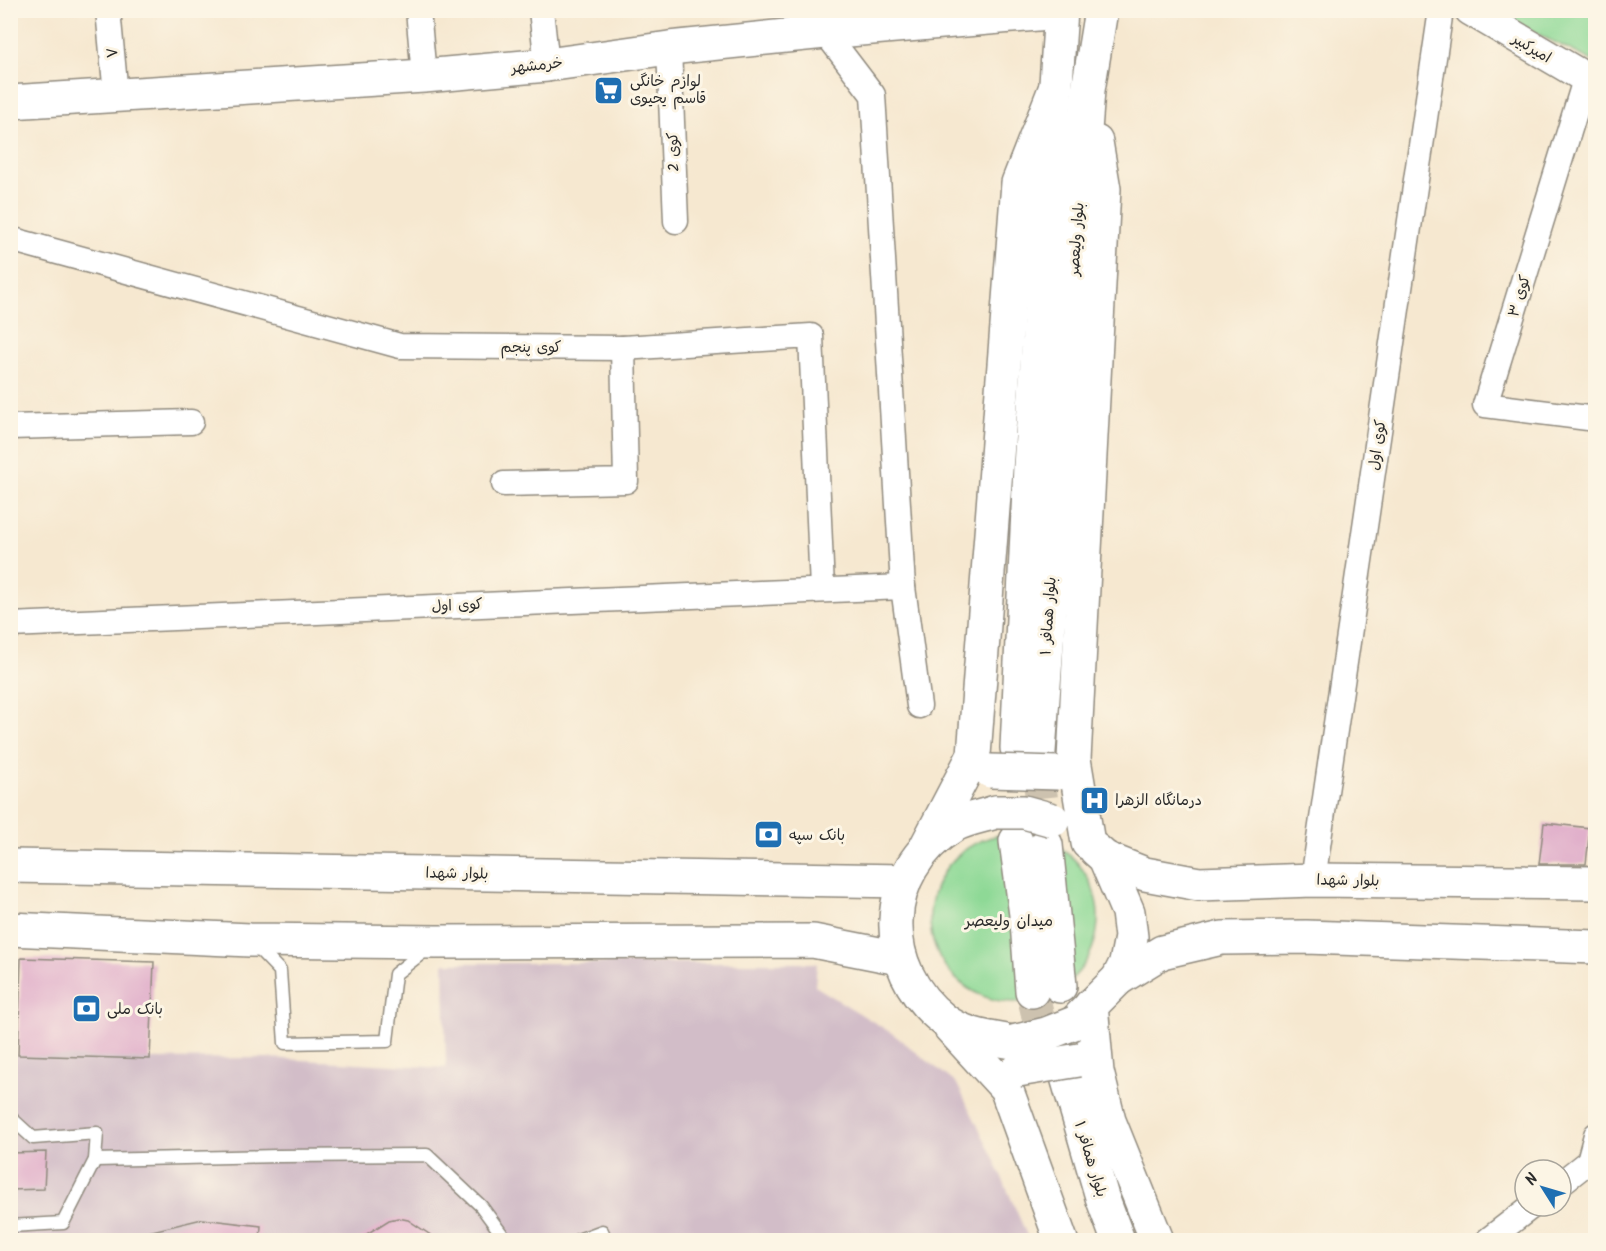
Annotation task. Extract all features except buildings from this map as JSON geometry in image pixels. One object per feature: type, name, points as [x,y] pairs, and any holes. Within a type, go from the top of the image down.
[{"type":"main road","name":"بلوار ولیعصر","points":[[1044,467],[1088,90],[1101,10]]},
{"type":"main road","name":"خرمشهر","points":[[10,102],[424,76],[547,65],[669,48],[823,21],[1061,11]]},
{"type":"main road","name":"بلوار ولیعصر","points":[[1044,467],[1055,88],[1061,11]]},
{"type":"main road","points":[[1055,88],[1018,183],[1025,765],[1096,850],[1128,912],[1131,937],[1126,963],[1118,979]]},
{"type":"main road","points":[[1074,1071],[1012,1066],[945,1021],[916,993],[899,958],[895,919],[904,880],[926,847],[1025,765],[1104,189],[1088,90]]},
{"type":"main road","name":"بلوار همافر ۱","points":[[1025,765],[1044,467]]},
{"type":"main road","points":[[926,847],[954,825],[996,812],[1024,813],[1038,835],[1046,988]]},
{"type":"main road","points":[[1038,835],[1096,850]]},
{"type":"main road","name":"بلوار شهدا","points":[[1096,850],[1145,874],[1199,884],[1313,880],[1596,883]]},
{"type":"main road","name":"بلوار شهدا","points":[[10,866],[904,880]]},
{"type":"main road","points":[[10,929],[250,940],[813,941],[899,958]]},
{"type":"main road","points":[[1012,1066],[1046,1034],[1082,1014],[1118,979],[1162,952],[1222,938],[1306,937],[1596,947]]},
{"type":"main road","points":[[1082,1014],[1074,1071],[1109,1121],[1157,1240]]},
{"type":"main road","points":[[945,1021],[981,1037],[1012,1066],[1061,1240]]},
{"type":"main road","name":"بلوار همافر ۱","points":[[1074,1071],[1082,1202],[1095,1240]]},
{"type":"main road","name":"بلوار همافر ۱","points":[[1074,1071],[1102,1197],[1118,1240]]},
{"type":"street","name":"۷","points":[[108,10],[116,95]]},
{"type":"street","points":[[418,10],[424,76]]},
{"type":"street","points":[[541,10],[547,65]]},
{"type":"street","name":"کوی اول","points":[[1313,880],[1441,10]]},
{"type":"street","name":"امیرکبیر","points":[[1470,10],[1590,82]]},
{"type":"street","points":[[823,21],[873,95],[903,587],[919,706]]},
{"type":"street","name":"کوی 2","points":[[669,48],[676,220]]},
{"type":"street","name":"کوی ۳","points":[[1590,82],[1485,405],[1596,418]]},
{"type":"street","name":"کوی پنجم","points":[[10,239],[400,346],[623,348],[811,336],[822,589]]},
{"type":"street","points":[[504,484],[626,481],[623,348]]},
{"type":"street","points":[[10,427],[191,422]]},
{"type":"street","name":"کوی اول","points":[[10,625],[903,587]]},
{"type":"street","points":[[1573,1174],[1589,1161],[1596,1135]]},
{"type":"street","points":[[1488,1240],[1516,1218]]},
{"type":"lane","points":[[250,940],[280,971],[285,1042],[387,1041],[395,974],[436,942]]},
{"type":"lane","points":[[10,1117],[33,1138],[97,1133],[95,1160],[63,1223],[10,1226]]},
{"type":"lane","points":[[95,1160],[427,1155],[481,1206],[506,1240]]},
{"type":"lane","points":[[578,1240],[602,1231],[606,1240]]},
{"type":"shaded area","points":[[444,963],[817,963],[815,986],[893,1034],[957,1084],[994,1159],[1029,1240],[11,1240],[10,1054],[150,1059],[267,1058],[446,1068]]},
{"type":"green space","points":[[1490,11],[1595,11],[1595,62]]},
{"type":"green space","points":[[1014,834],[1046,840],[1061,848],[1073,859],[1084,871],[1092,886],[1098,918],[1092,950],[1084,965],[1073,977],[1061,988],[1046,996],[1014,1002],[982,996],[967,988],[955,977],[944,965],[936,950],[930,918],[936,886],[944,871],[955,859],[967,848],[982,840]]},
{"type":"tunnel","points":[[1038,765],[1046,843]]},
{"type":"tunnel","points":[[1032,991],[1049,1062]]},
{"type":"place","name":"لوازم خانگی قاسم یحیوی","points":[[609,90]]},
{"type":"place","name":"درمانگاه الزهرا","points":[[1094,800]]},
{"type":"place","name":"بانک سپه","points":[[768,835]]},
{"type":"place","name":"بانک ملی","points":[[86,1009]]},
{"type":"district","name":"میدان ولیعصر","points":[[1009,920]]}]
